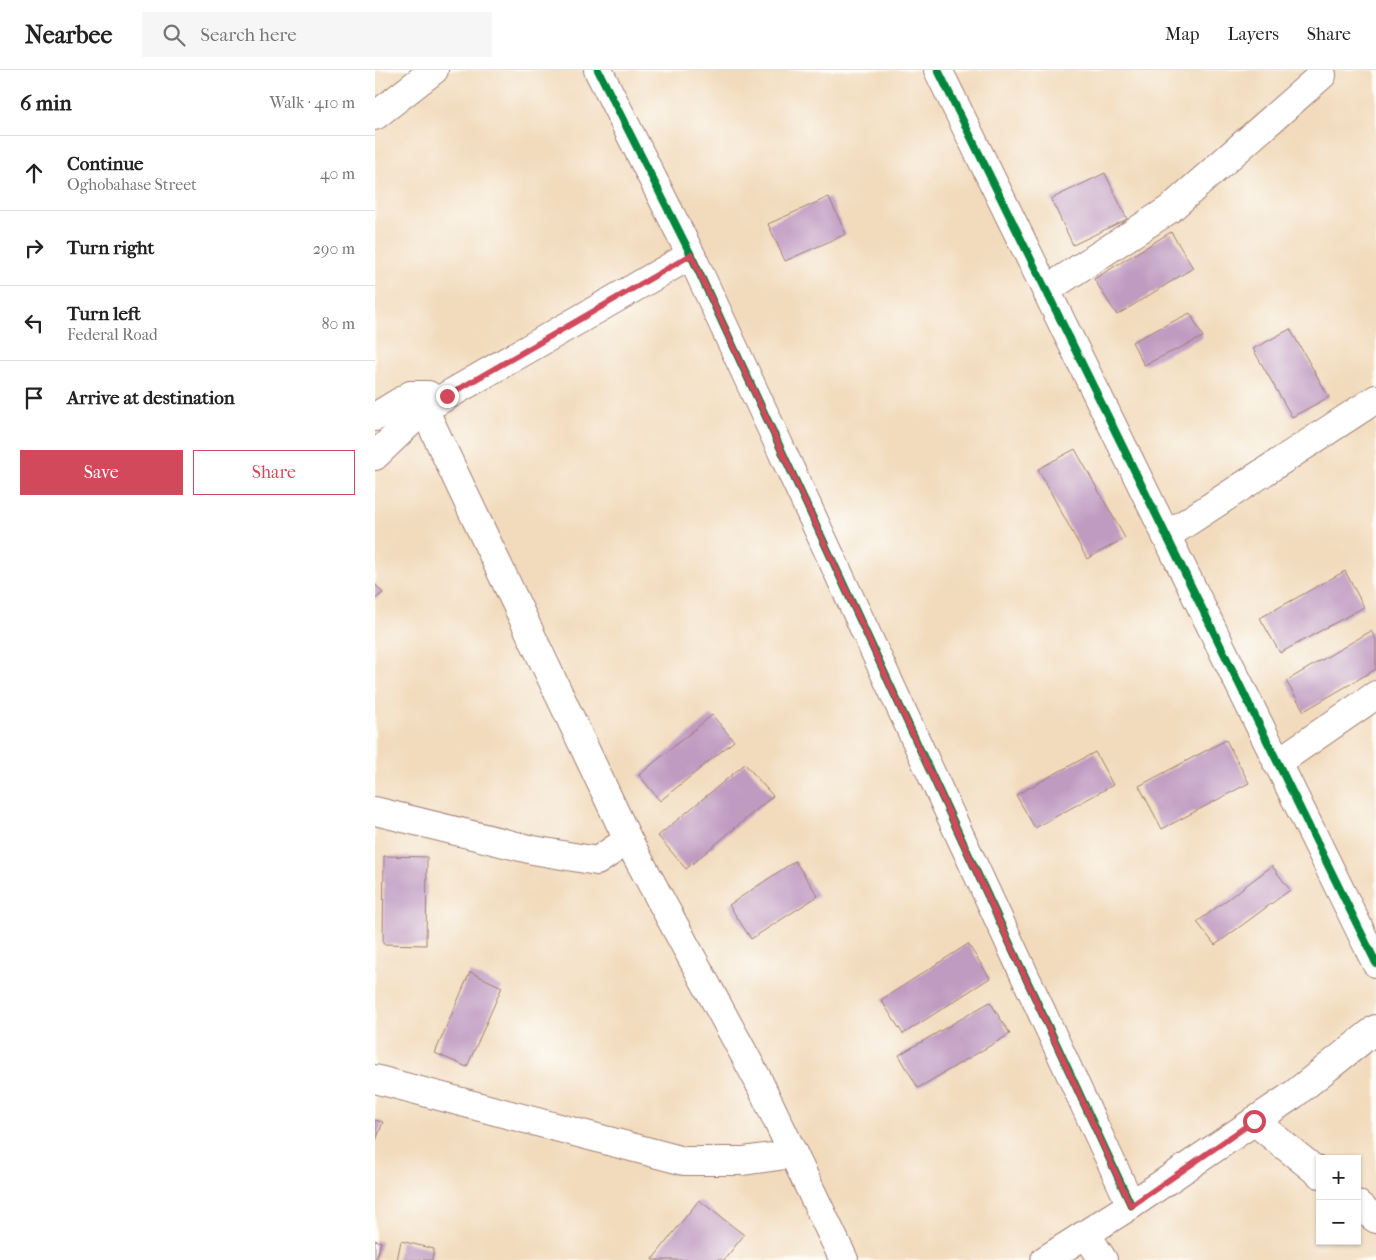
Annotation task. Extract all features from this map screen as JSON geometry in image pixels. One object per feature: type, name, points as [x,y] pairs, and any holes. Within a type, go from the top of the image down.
[{"type":"street","points":[[375,116],[434,70]]},
{"type":"street","points":[[598,70],[691,255],[1131,1206]]},
{"type":"street","points":[[938,70],[1376,963]]},
{"type":"street","points":[[1046,290],[1170,209],[1322,75]]},
{"type":"street","points":[[375,417],[427,400],[691,255]]},
{"type":"street","points":[[1166,536],[1376,399]]},
{"type":"street","points":[[375,456],[427,400]]},
{"type":"street","points":[[427,400],[628,840],[757,1078],[844,1260]]},
{"type":"street","points":[[1277,763],[1376,695]]},
{"type":"street","points":[[375,811],[533,850],[597,861],[628,840]]},
{"type":"street","points":[[1045,1260],[1131,1206],[1293,1095],[1376,1029]]},
{"type":"street","points":[[375,1079],[684,1161],[743,1161],[793,1154]]},
{"type":"street","points":[[1254,1121],[1316,1171]]},
{"type":"street","points":[[1361,1207],[1376,1219]]},
{"type":"street","points":[[1087,1235],[1103,1260]]},
{"type":"building","points":[[1105,173],[1127,219],[1073,245],[1051,199]]},
{"type":"building","points":[[829,197],[846,234],[785,261],[768,224]]},
{"type":"building","points":[[1171,232],[1193,268],[1117,315],[1094,279]]},
{"type":"building","points":[[1190,313],[1203,337],[1144,365],[1132,342]]},
{"type":"building","points":[[1290,329],[1329,397],[1292,417],[1253,349]]},
{"type":"building","points":[[1075,449],[1125,538],[1087,559],[1038,469]]},
{"type":"building","points":[[1345,571],[1364,607],[1280,653],[1260,618]]},
{"type":"building","points":[[375,584],[383,593],[375,599]]},
{"type":"building","points":[[1371,631],[1376,640],[1376,669],[1304,711],[1286,681]]},
{"type":"building","points":[[712,715],[734,741],[660,801],[639,775]]},
{"type":"building","points":[[1226,740],[1249,783],[1162,829],[1139,786]]},
{"type":"building","points":[[1095,752],[1113,785],[1035,828],[1016,795]]},
{"type":"building","points":[[745,764],[773,796],[686,869],[658,836]]},
{"type":"building","points":[[384,856],[427,857],[426,945],[383,944]]},
{"type":"building","points":[[795,861],[818,896],[751,939],[729,905]]},
{"type":"building","points":[[1272,866],[1290,890],[1215,945],[1197,922]]},
{"type":"building","points":[[968,944],[990,978],[903,1034],[881,1000]]},
{"type":"building","points":[[470,972],[502,987],[467,1067],[435,1053]]},
{"type":"building","points":[[990,1002],[1010,1034],[918,1088],[899,1055]]},
{"type":"building","points":[[375,1120],[383,1122],[375,1143]]},
{"type":"building","points":[[699,1200],[744,1235],[724,1260],[652,1260]]},
{"type":"building","points":[[375,1240],[381,1242],[376,1260],[375,1260]]},
{"type":"building","points":[[401,1241],[434,1249],[432,1260],[397,1260]]},
{"type":"cycle path","points":[[598,70],[691,255],[1131,1205]]},
{"type":"cycle path","points":[[938,70],[1376,963]]},
{"type":"route","points":[[447,396],[691,255],[1131,1206],[1254,1121]]}]
